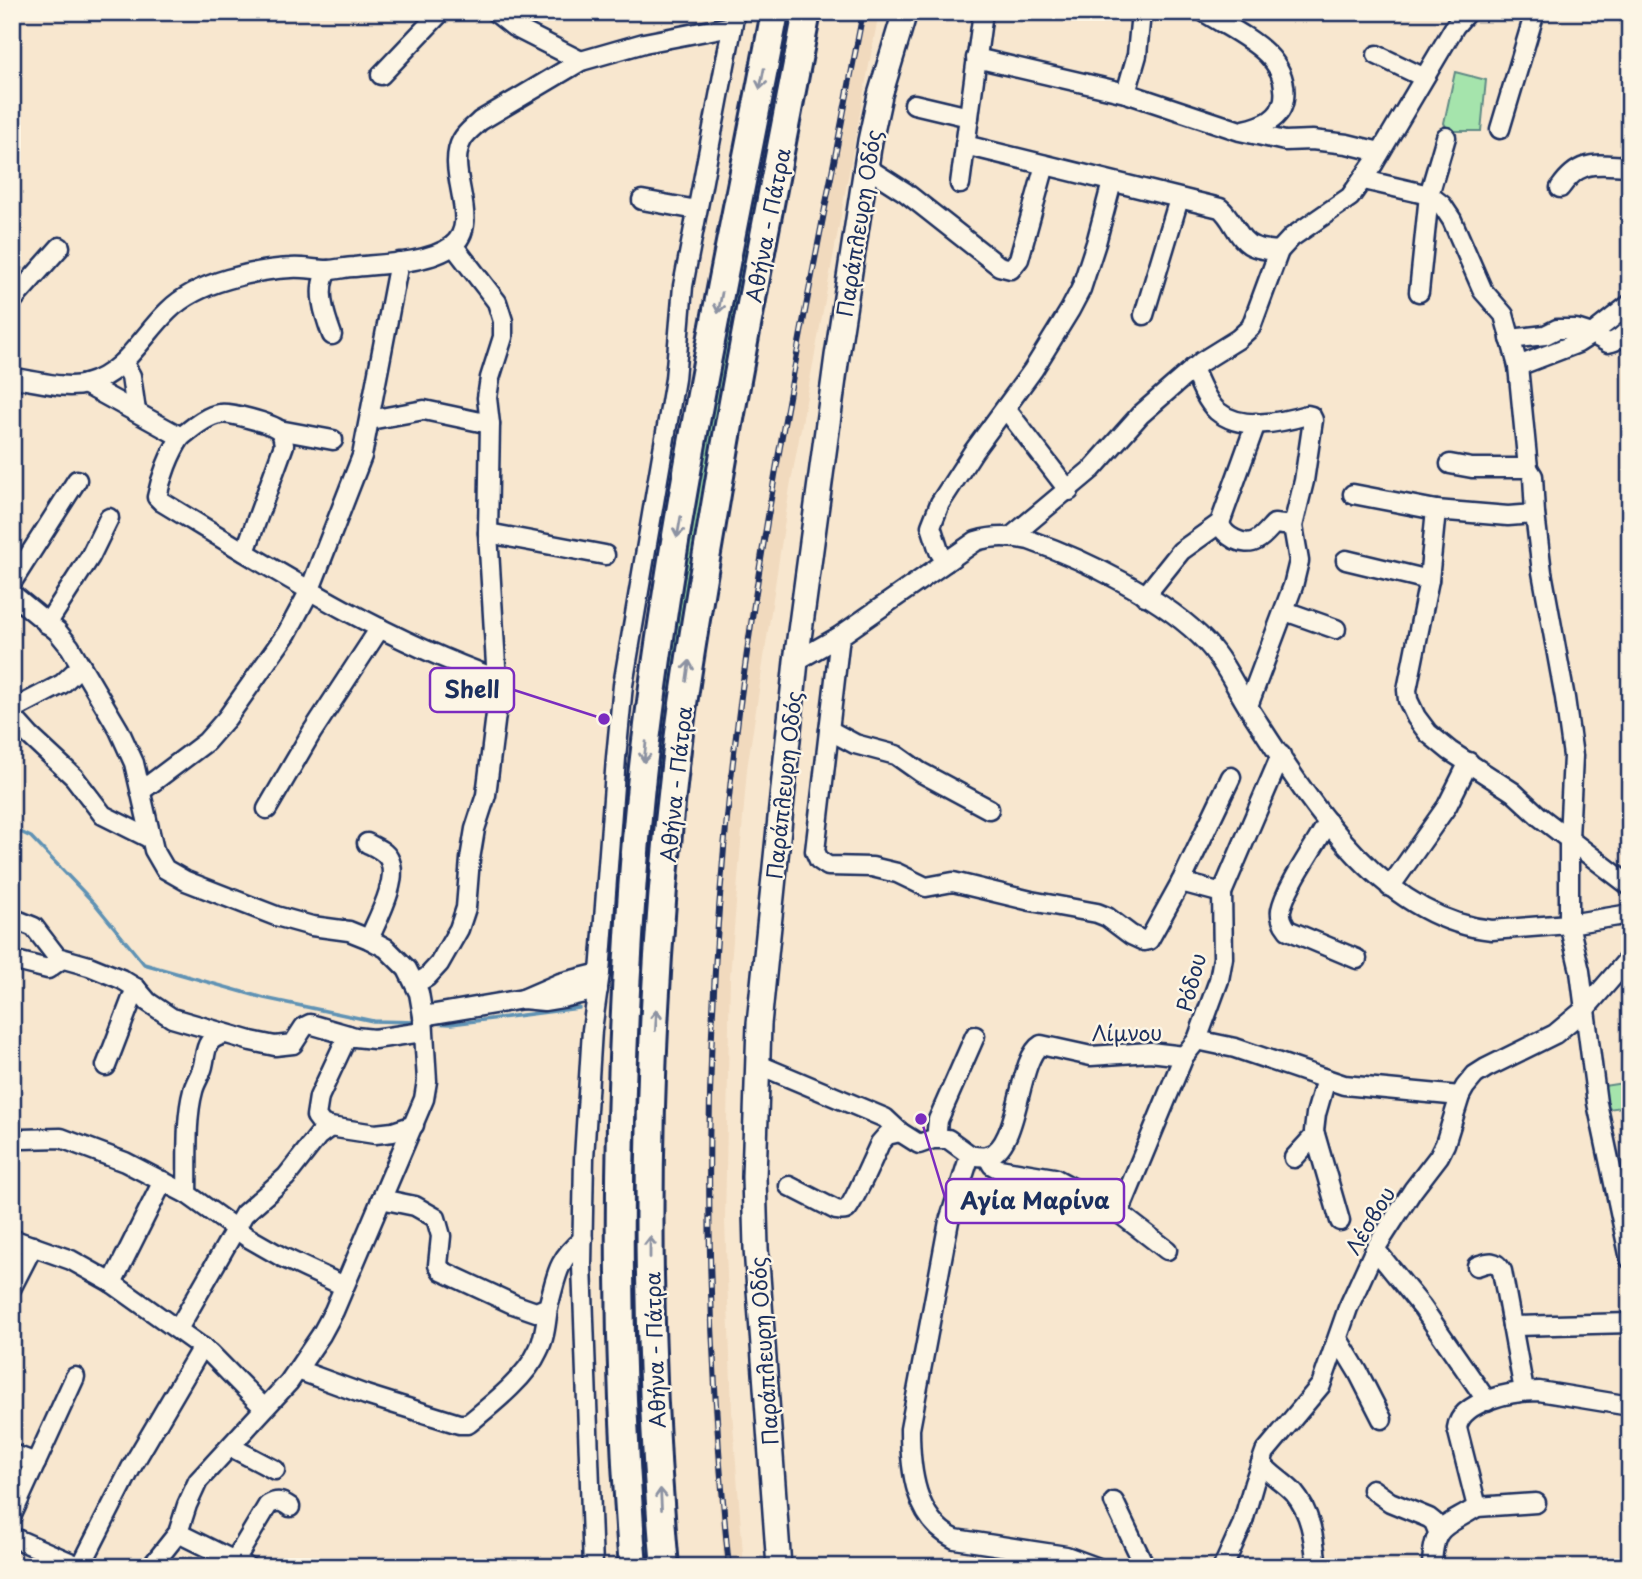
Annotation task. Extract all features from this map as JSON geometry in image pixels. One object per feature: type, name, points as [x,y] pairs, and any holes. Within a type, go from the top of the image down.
[{"type":"highway","name":"Αθήνα - Πάτρα","points":[[633,1567],[624,1412],[618,1212],[623,1033],[636,840],[650,714],[674,557],[699,409],[775,12]]},
{"type":"highway","name":"Αθήνα - Πάτρα","points":[[665,1567],[655,1411],[650,1221],[655,1034],[667,843],[678,737],[707,550],[807,12]]},
{"type":"main road","name":"Παράπλευρη Οδός","points":[[779,1567],[756,1248],[754,1177],[757,1064],[796,661],[818,492],[866,167],[880,95],[905,12]]},
{"type":"street","points":[[382,75],[441,12]]},
{"type":"street","points":[[495,12],[514,27],[581,61]]},
{"type":"street","points":[[960,184],[983,12]]},
{"type":"street","points":[[1126,93],[1137,55],[1141,12]]},
{"type":"street","points":[[1204,12],[1263,49],[1279,67],[1284,82],[1283,104],[1279,114],[1255,128],[1240,131]]},
{"type":"street","points":[[1012,537],[1069,491],[1105,456],[1140,415],[1193,368],[1238,339],[1251,327],[1279,251],[1306,226],[1350,197],[1363,180],[1455,26],[1467,12]]},
{"type":"street","points":[[1500,130],[1535,12]]},
{"type":"street","points":[[12,378],[66,385],[85,384],[107,375],[123,362],[169,310],[183,299],[230,278],[293,267],[328,270],[399,262],[439,253],[453,245],[461,236],[464,218],[456,167],[461,140],[480,121],[581,61],[733,19],[680,304],[672,399],[624,685],[599,982],[592,1030],[583,1158],[583,1239],[593,1567]]},
{"type":"street","points":[[1377,55],[1423,77]]},
{"type":"street","points":[[975,58],[1126,93],[1240,131],[1285,141],[1312,140],[1347,144],[1380,152]]},
{"type":"street","points":[[914,104],[969,117]]},
{"type":"street","points":[[1419,292],[1429,195],[1446,137]]},
{"type":"street","points":[[965,145],[1220,208],[1246,242],[1254,247],[1279,251]]},
{"type":"street","points":[[1560,188],[1568,176],[1586,164],[1630,166]]},
{"type":"street","points":[[866,167],[905,192],[999,266],[1011,269],[1019,259],[1045,165]]},
{"type":"street","points":[[1363,180],[1429,195],[1442,205],[1452,220],[1483,291],[1504,315],[1518,366],[1528,468],[1533,476],[1542,572],[1573,756],[1569,924],[1585,1009],[1597,1103],[1630,1259]]},
{"type":"street","points":[[946,562],[934,539],[931,526],[940,503],[973,452],[1006,409],[1058,330],[1081,289],[1112,182]]},
{"type":"street","points":[[1144,315],[1179,199]]},
{"type":"street","points":[[642,200],[697,210]]},
{"type":"street","points":[[415,984],[427,977],[439,964],[459,929],[466,908],[475,829],[486,795],[495,730],[498,679],[488,533],[490,424],[487,391],[503,337],[503,321],[497,302],[453,245]]},
{"type":"street","points":[[12,301],[60,247]]},
{"type":"street","points":[[141,791],[206,741],[227,718],[287,633],[309,592],[362,456],[399,262]]},
{"type":"street","points":[[328,270],[324,276],[323,298],[325,317],[332,335]]},
{"type":"street","points":[[1518,366],[1578,343],[1630,304]]},
{"type":"street","points":[[1510,339],[1545,335],[1557,329],[1576,329],[1608,343],[1621,338],[1630,328]]},
{"type":"street","points":[[123,362],[131,376],[136,411]]},
{"type":"street","points":[[1193,368],[1218,411],[1245,423],[1277,422],[1307,415],[1313,420],[1304,481],[1293,526],[1299,561],[1285,611],[1248,706]]},
{"type":"street","points":[[85,384],[181,437]]},
{"type":"street","points":[[1006,409],[1069,491]]},
{"type":"street","points":[[370,420],[424,410],[490,424]]},
{"type":"street","points":[[333,440],[279,430],[222,413],[213,415],[181,437],[171,455],[157,497],[309,592],[453,663],[498,679]]},
{"type":"street","points":[[1145,596],[1173,558],[1220,523],[1256,423]]},
{"type":"street","points":[[245,552],[284,445],[283,435],[279,430]]},
{"type":"street","points":[[1450,464],[1472,468],[1528,468]]},
{"type":"street","points":[[12,582],[77,480]]},
{"type":"street","points":[[1353,494],[1436,510],[1508,516],[1535,514]]},
{"type":"street","points":[[1436,510],[1429,580],[1407,690],[1408,700],[1416,717],[1428,733],[1513,792],[1540,817],[1630,886]]},
{"type":"street","points":[[47,624],[90,557],[109,518]]},
{"type":"street","points":[[1220,523],[1226,534],[1246,543],[1256,541],[1274,524],[1293,526]]},
{"type":"street","points":[[488,533],[605,555]]},
{"type":"street","points":[[796,661],[840,636],[976,541],[992,537],[1012,537],[1045,545],[1145,596],[1173,614],[1209,645],[1222,661],[1281,755],[1341,839],[1390,887],[1428,911],[1480,929],[1569,924],[1630,914]]},
{"type":"street","points":[[1346,560],[1429,580]]},
{"type":"street","points":[[12,594],[70,647],[125,741],[141,791],[156,858],[165,869],[276,916],[312,926],[349,931],[386,948],[398,958],[415,984],[423,1024],[426,1090],[414,1125],[328,1322],[298,1370],[198,1481],[191,1492],[178,1533],[151,1567]]},
{"type":"street","points":[[1285,611],[1336,629]]},
{"type":"street","points":[[267,809],[305,743],[380,628]]},
{"type":"street","points":[[840,636],[815,852],[819,860],[828,866],[873,867],[889,870],[926,887],[953,881],[1031,901],[1097,913],[1131,935],[1144,941],[1149,940],[1181,882],[1231,777]]},
{"type":"street","points":[[12,710],[62,684],[81,666]]},
{"type":"street","points":[[12,716],[74,776],[103,815],[151,839]]},
{"type":"street","points":[[829,730],[855,744],[896,755],[929,777],[989,809]]},
{"type":"street","name":"Ρόδου","points":[[1119,1213],[1184,1056],[1197,1040],[1219,980],[1223,958],[1222,893],[1281,755]]},
{"type":"street","points":[[1390,887],[1447,806],[1469,762]]},
{"type":"street","points":[[1328,821],[1286,897],[1281,912],[1283,923],[1288,930],[1357,959]]},
{"type":"street","points":[[367,843],[382,851],[389,859],[392,869],[384,905],[369,939]]},
{"type":"street","points":[[1181,882],[1222,893]]},
{"type":"street","points":[[12,919],[33,927],[54,955],[108,972],[136,988],[148,1002],[172,1018],[275,1046],[293,1044],[304,1027],[310,1024],[374,1039],[523,999],[562,999],[599,982]]},
{"type":"street","name":"Λέσβου","points":[[1223,1567],[1242,1525],[1261,1464],[1275,1438],[1290,1424],[1321,1385],[1348,1308],[1375,1248],[1446,1144],[1460,1096],[1475,1075],[1555,1034],[1585,1009],[1630,957]]},
{"type":"street","points":[[12,960],[48,969],[62,959]]},
{"type":"street","points":[[106,1066],[136,988]]},
{"type":"street","points":[[187,1194],[192,1092],[202,1069],[206,1046],[216,1036],[225,1034]]},
{"type":"street","points":[[348,1035],[316,1108],[316,1116],[322,1124],[330,1127],[375,1134],[414,1125]]},
{"type":"street","points":[[939,1138],[938,1120],[975,1035]]},
{"type":"street","points":[[1197,1040],[1235,1048],[1344,1085],[1460,1096]]},
{"type":"street","name":"Λίμνου","points":[[979,1156],[995,1152],[1002,1145],[1020,1099],[1032,1054],[1041,1045],[1091,1056],[1150,1052],[1184,1056]]},
{"type":"street","points":[[757,1064],[885,1118],[919,1144],[939,1138],[947,1139],[999,1169],[1054,1178],[1119,1213],[1167,1250]]},
{"type":"street","points":[[1325,1079],[1316,1114],[1315,1135],[1340,1221]]},
{"type":"street","points":[[178,1329],[244,1214],[286,1177],[318,1136],[330,1127]]},
{"type":"street","points":[[789,1185],[836,1210],[847,1209],[880,1143],[887,1135],[900,1132]]},
{"type":"street","points":[[1294,1158],[1315,1135]]},
{"type":"street","points":[[12,1137],[61,1138],[125,1162],[187,1194],[282,1257],[344,1286]]},
{"type":"street","points":[[979,1156],[949,1221],[927,1351],[910,1429],[910,1455],[922,1504],[932,1523],[944,1533],[956,1538],[1066,1556],[1096,1567]]},
{"type":"street","points":[[112,1283],[163,1181]]},
{"type":"street","points":[[381,1199],[415,1206],[436,1218],[441,1236],[438,1265],[442,1271],[536,1312],[548,1307]]},
{"type":"street","points":[[12,1239],[83,1266],[112,1283],[202,1347],[264,1408]]},
{"type":"street","points":[[298,1370],[366,1395],[459,1424],[468,1424],[522,1374],[538,1352],[560,1263],[567,1251],[583,1239]]},
{"type":"street","points":[[12,1287],[33,1246]]},
{"type":"street","points":[[1375,1248],[1422,1307],[1487,1401]]},
{"type":"street","points":[[1477,1266],[1492,1261],[1497,1263],[1502,1271],[1524,1391]]},
{"type":"street","points":[[1512,1326],[1630,1323]]},
{"type":"street","points":[[1338,1339],[1382,1419]]},
{"type":"street","points":[[12,1537],[81,1567],[131,1468],[202,1347]]},
{"type":"street","points":[[12,1515],[75,1377]]},
{"type":"street","points":[[1477,1507],[1457,1428],[1458,1420],[1464,1412],[1487,1401],[1524,1391],[1539,1391],[1630,1406]]},
{"type":"street","points":[[231,1447],[275,1470]]},
{"type":"street","points":[[12,1454],[36,1463]]},
{"type":"street","points":[[1261,1464],[1294,1494],[1304,1510],[1313,1532],[1317,1567]]},
{"type":"street","points":[[1371,1489],[1390,1503],[1429,1518],[1438,1532]]},
{"type":"street","points":[[178,1533],[241,1563],[268,1505],[275,1501],[290,1507]]},
{"type":"street","points":[[1114,1502],[1144,1567]]},
{"type":"street","points":[[1432,1567],[1438,1532],[1447,1523],[1477,1507],[1536,1503]]},
{"type":"shaded area","points":[[860,12],[879,12],[790,487],[747,769],[730,977],[725,1221],[732,1411],[744,1567],[724,1567],[712,1416],[705,1162],[708,1040],[727,780],[746,629],[767,501]]},
{"type":"green space","points":[[788,12],[795,12],[674,684],[653,1567],[646,1567],[636,1411],[631,1254],[636,1034],[652,810],[667,684],[708,433]]},
{"type":"green space","points":[[1455,72],[1486,80],[1481,131],[1448,131],[1444,123]]},
{"type":"green space","points":[[1630,1082],[1630,1106],[1601,1110],[1597,1087]]},
{"type":"waterway","points":[[573,12],[584,19]]},
{"type":"waterway","points":[[12,828],[31,837],[95,904],[144,964],[264,998],[373,1021],[417,1022]]},
{"type":"waterway","points":[[431,1023],[451,1024],[579,1008]]},
{"type":"railway","points":[[729,1567],[714,1373],[709,1178],[714,982],[721,885],[742,690],[771,496],[863,12]]},
{"type":"place","name":"Shell","points":[[604,719]]},
{"type":"place","name":"Αγία Μαρίνα","points":[[921,1119]]}]
